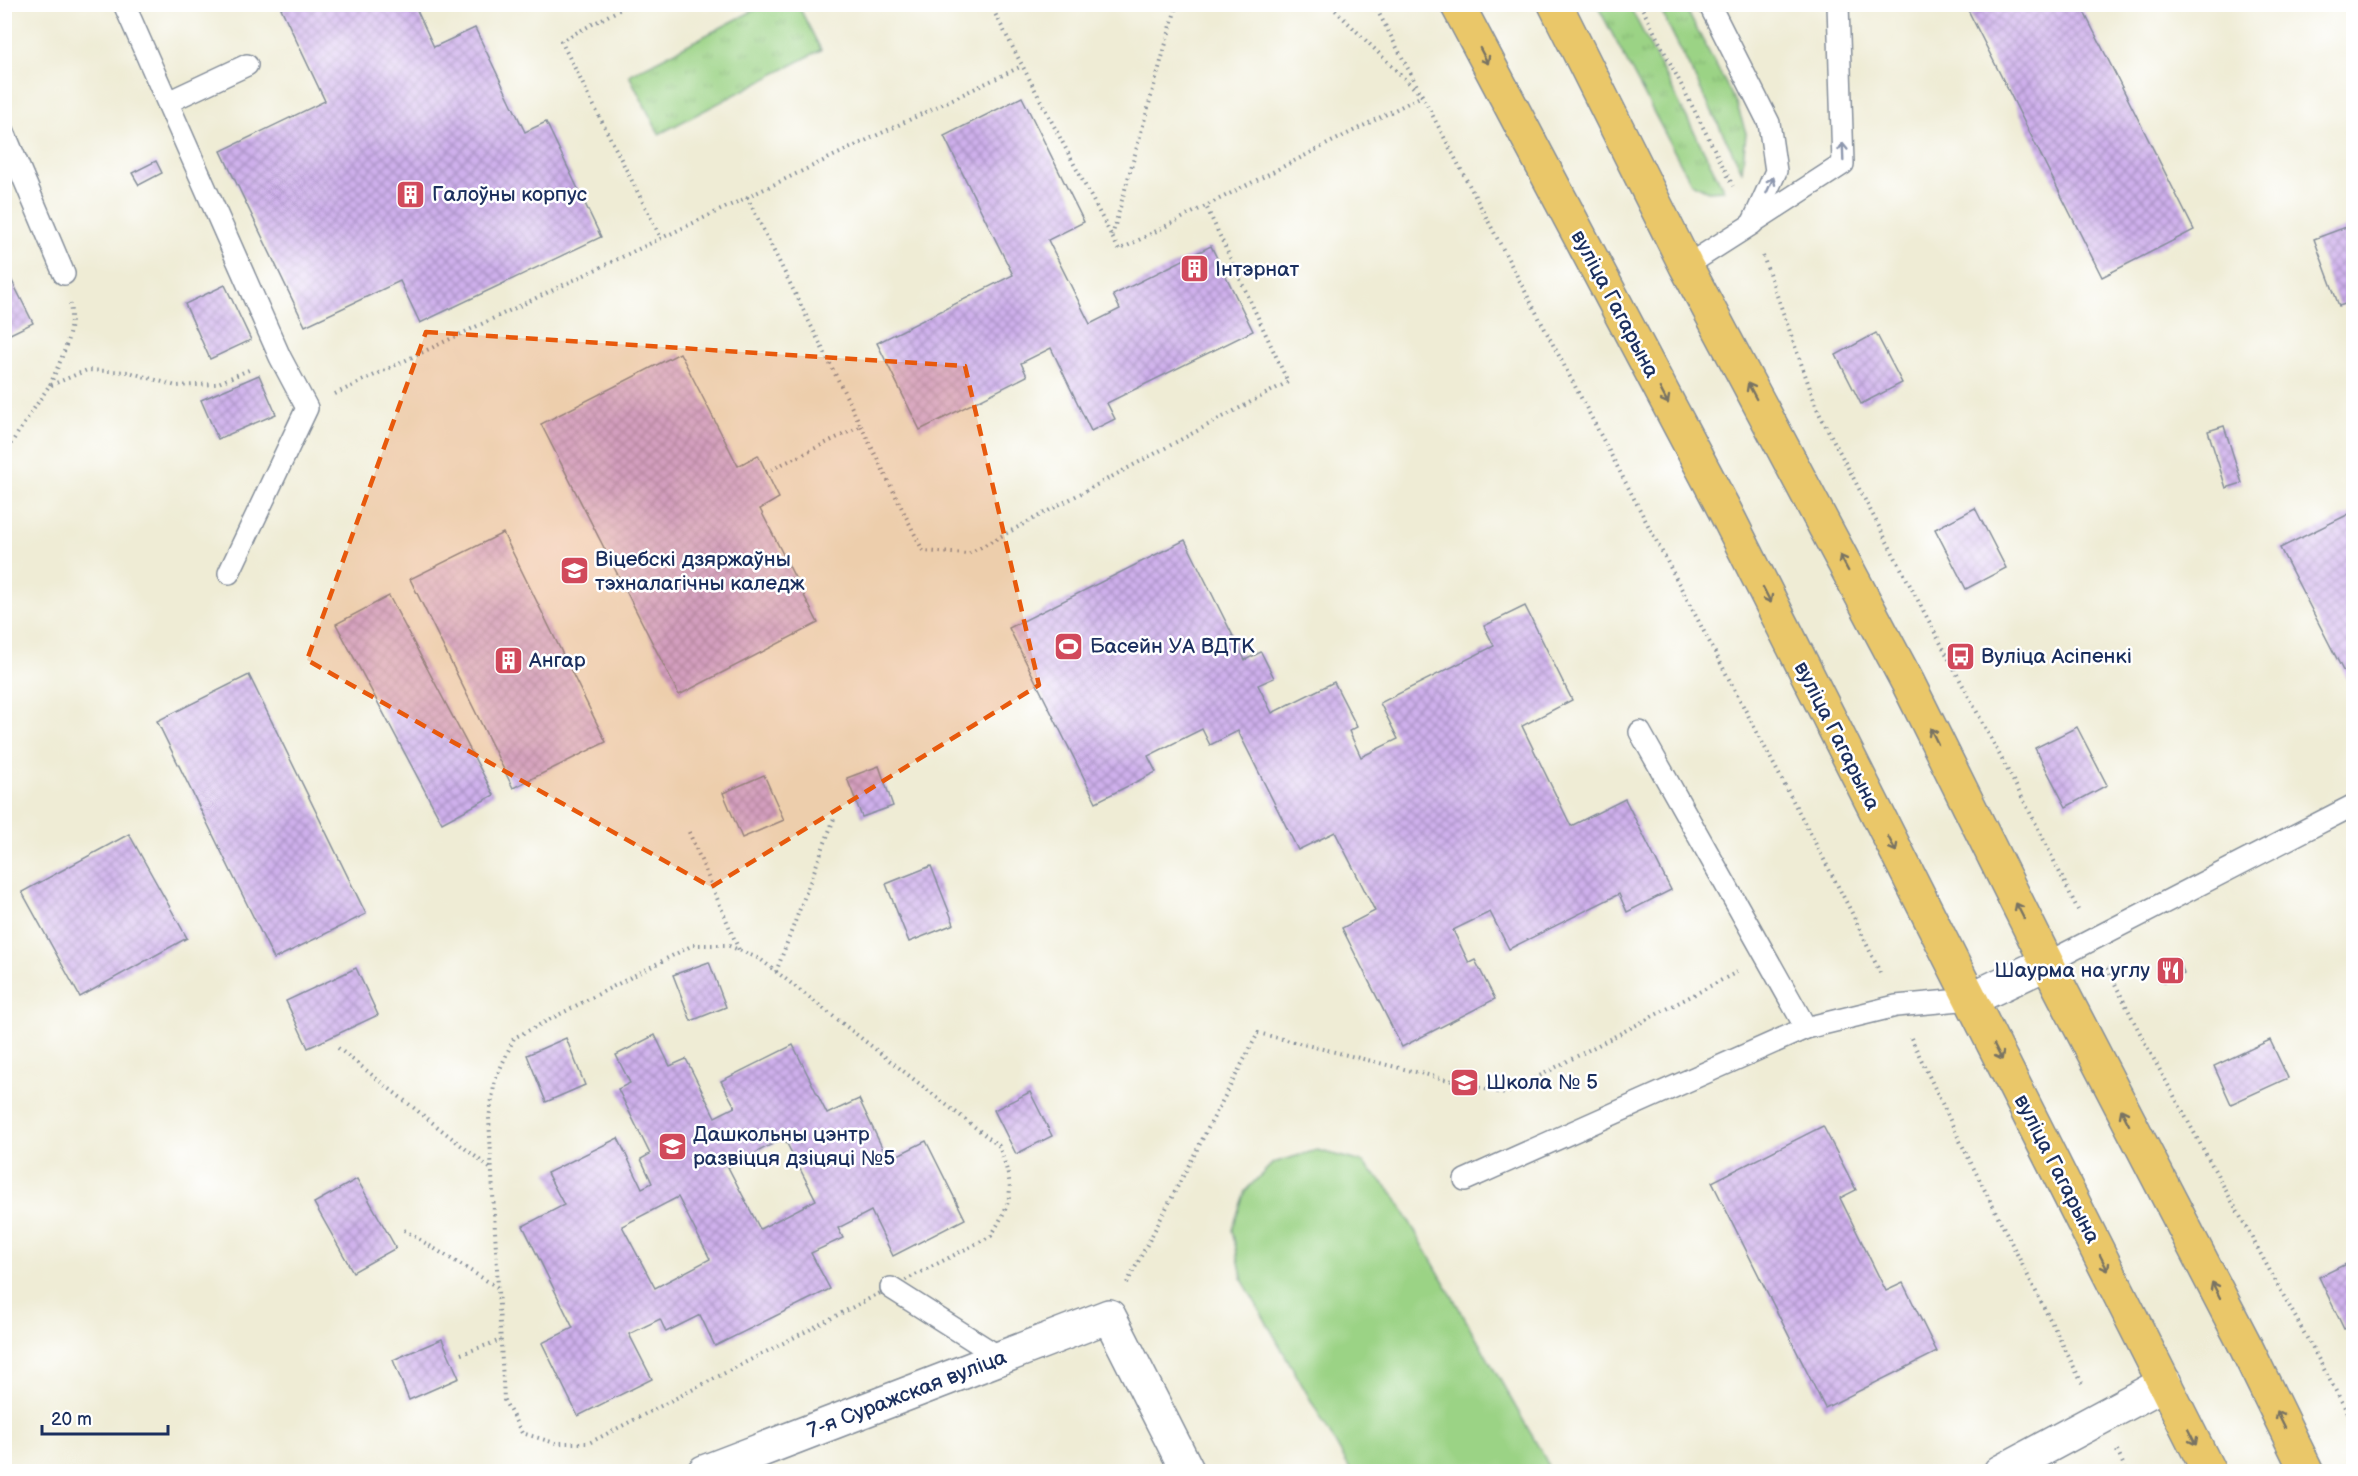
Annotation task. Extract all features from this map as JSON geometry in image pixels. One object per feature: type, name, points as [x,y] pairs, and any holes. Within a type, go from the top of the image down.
[{"type":"main road","name":"вуліца Гагарына","points":[[1457,4],[1725,511],[2209,1472]]},
{"type":"main road","points":[[1555,4],[1686,266],[1908,682],[2047,963],[2237,1331],[2307,1472]]},
{"type":"street","points":[[1971,999],[2047,963]]},
{"type":"street","points":[[1109,1316],[1188,1472]]},
{"type":"street","name":"7-я Суражская вуліца","points":[[704,1472],[1109,1316]]},
{"type":"street","points":[[2000,1472],[2165,1383]]},
{"type":"lane","points":[[124,4],[280,357],[307,408],[229,573]]},
{"type":"lane","points":[[1709,4],[1768,123],[1776,171],[1752,224]]},
{"type":"lane","points":[[1686,266],[1843,164],[1838,4]]},
{"type":"lane","points":[[168,102],[247,65]]},
{"type":"lane","points":[[4,132],[64,274]]},
{"type":"lane","points":[[1640,732],[1806,1028]]},
{"type":"lane","points":[[2047,963],[2354,805]]},
{"type":"lane","points":[[1465,1180],[1806,1028],[1896,1006],[1971,999]]},
{"type":"lane","points":[[891,1288],[1001,1358]]},
{"type":"path","points":[[630,4],[561,41],[661,238]]},
{"type":"path","points":[[990,4],[1119,250],[1422,96]]},
{"type":"path","points":[[1112,236],[1177,4]]},
{"type":"path","points":[[1329,4],[1422,96]]},
{"type":"path","points":[[1374,4],[1847,902],[1959,1139],[2127,1472]]},
{"type":"path","points":[[1640,4],[1752,224],[1818,411],[2035,822],[2151,1053],[2354,1424]]},
{"type":"path","points":[[307,408],[1022,66]]},
{"type":"path","points":[[747,197],[923,551],[968,554],[1288,382],[1206,207]]},
{"type":"path","points":[[4,454],[49,386],[69,340],[71,312],[64,274]]},
{"type":"path","points":[[49,386],[87,370],[129,372],[176,386],[216,384],[280,357]]},
{"type":"path","points":[[766,472],[861,426]]},
{"type":"path","points":[[776,972],[835,816]]},
{"type":"path","points":[[689,832],[739,951]]},
{"type":"path","points":[[693,945],[727,945],[739,951],[760,959],[999,1146],[1011,1180],[1006,1210],[991,1236],[589,1443],[555,1443],[522,1433],[504,1400],[489,1118],[495,1080],[514,1038],[693,945]]},
{"type":"path","points":[[1109,1316],[1257,1033],[1505,1094],[1766,957]]},
{"type":"path","points":[[338,1048],[492,1169]]},
{"type":"path","points":[[404,1230],[498,1288]]},
{"type":"path","points":[[461,1354],[501,1340]]},
{"type":"highlighted area","points":[[426,332],[965,366],[1039,685],[711,887],[307,660]]},
{"type":"green space","points":[[766,4],[798,5],[821,50],[659,134],[629,75]]},
{"type":"green space","points":[[1597,5],[1629,5],[1724,190],[1708,191],[1691,183]]},
{"type":"green space","points":[[1658,5],[1684,5],[1737,105],[1746,133],[1742,171]]},
{"type":"green space","points":[[1317,1150],[1362,1162],[1393,1193],[1546,1460],[1549,1471],[1351,1471],[1243,1281],[1232,1230],[1245,1191],[1273,1163]]},
{"type":"building","name":"Галоўны корпус","points":[[279,4],[414,4],[434,47],[475,28],[525,132],[546,122],[601,237],[420,323],[400,281],[305,326],[221,151],[325,101]]},
{"type":"building","points":[[1965,4],[2080,4],[2194,230],[2102,277]]},
{"type":"building","name":"Інтэрнат","points":[[1022,97],[1084,222],[1048,240],[1090,324],[1120,309],[1113,295],[1211,246],[1253,331],[1107,403],[1115,419],[1091,431],[1051,348],[1021,363],[1027,376],[920,430],[877,343],[1013,275],[944,136]]},
{"type":"building","points":[[156,161],[162,173],[139,185],[132,173]]},
{"type":"building","points":[[2354,224],[2354,301],[2339,306],[2314,239]]},
{"type":"building","points":[[4,265],[33,323],[4,337]]},
{"type":"building","points":[[225,285],[251,340],[210,359],[185,304]]},
{"type":"building","points":[[1876,333],[1902,383],[1861,404],[1836,355]]},
{"type":"building","points":[[680,353],[738,466],[758,455],[779,498],[760,509],[818,623],[679,695],[541,424]]},
{"type":"building","points":[[259,375],[276,414],[218,439],[201,400]]},
{"type":"building","points":[[2224,426],[2242,483],[2226,488],[2208,431]]},
{"type":"building","points":[[1975,508],[2006,568],[1966,589],[1935,529]]},
{"type":"building","points":[[2351,513],[2354,518],[2354,692],[2280,548]]},
{"type":"building","name":"Ангар","points":[[503,533],[606,742],[513,788],[410,579]]},
{"type":"building","points":[[1185,540],[1245,660],[1261,652],[1274,678],[1258,685],[1272,713],[1334,682],[1357,727],[1349,731],[1361,757],[1398,739],[1380,703],[1494,646],[1484,626],[1525,606],[1572,700],[1522,726],[1571,826],[1625,799],[1671,890],[1627,912],[1619,894],[1509,949],[1490,912],[1453,930],[1469,963],[1475,960],[1495,999],[1402,1047],[1342,928],[1375,911],[1335,832],[1298,850],[1238,731],[1210,745],[1202,729],[1148,756],[1156,772],[1096,802],[1009,628]]},
{"type":"building","points":[[389,596],[494,795],[442,823],[336,624]]},
{"type":"building","points":[[249,675],[366,914],[274,959],[157,721]]},
{"type":"building","points":[[2077,727],[2107,785],[2066,807],[2035,748]]},
{"type":"building","points":[[879,766],[893,806],[862,817],[847,778]]},
{"type":"building","points":[[764,775],[784,820],[742,838],[723,793]]},
{"type":"building","points":[[129,834],[187,938],[80,997],[22,892]]},
{"type":"building","points":[[931,866],[954,924],[909,942],[886,884]]},
{"type":"building","name":"Шаурма на углу","points":[[2179,959],[2184,974],[2164,982],[2158,967]]},
{"type":"building","points":[[709,962],[726,1007],[691,1021],[673,975]]},
{"type":"building","points":[[356,968],[378,1015],[308,1048],[286,1001]]},
{"type":"building","points":[[655,1035],[670,1066],[686,1059],[715,1117],[735,1107],[721,1081],[793,1045],[827,1114],[859,1099],[888,1160],[926,1141],[965,1219],[893,1256],[871,1211],[838,1228],[843,1238],[811,1253],[830,1289],[715,1346],[700,1315],[666,1332],[660,1319],[629,1334],[652,1379],[578,1416],[542,1343],[573,1328],[523,1226],[564,1205],[547,1173],[618,1138],[642,1188],[652,1183],[641,1159],[650,1154],[618,1089],[630,1083],[616,1055]],"holes":[[[784,1138],[816,1200],[760,1229],[728,1167]],[[678,1197],[710,1259],[655,1288],[622,1226]]]},
{"type":"building","points":[[566,1038],[585,1085],[546,1102],[527,1055]]},
{"type":"building","points":[[2270,1040],[2288,1078],[2231,1104],[2214,1066]]},
{"type":"building","points":[[1030,1092],[1052,1136],[1016,1154],[994,1110]]},
{"type":"building","points":[[1823,1126],[1856,1190],[1840,1198],[1886,1291],[1903,1283],[1937,1352],[1825,1408],[1712,1182]]},
{"type":"building","points":[[357,1179],[396,1248],[353,1272],[314,1203]]},
{"type":"building","points":[[2354,1260],[2354,1325],[2344,1329],[2319,1277]]},
{"type":"building","points":[[442,1339],[459,1378],[409,1400],[393,1360]]},
{"type":"place","name":"Галоўны корпус","points":[[411,194]]},
{"type":"place","name":"Інтэрнат","points":[[1194,269]]},
{"type":"place","name":"Віцебскі дзяржаўны тэхналагічны каледж","points":[[574,571]]},
{"type":"place","name":"Басейн УА ВДТК","points":[[1069,646]]},
{"type":"place","name":"Вуліца Асіпенкі","points":[[1960,656]]},
{"type":"place","name":"Ангар","points":[[508,660]]},
{"type":"place","name":"Шаурма на углу","points":[[2171,970]]},
{"type":"place","name":"Школа № 5","points":[[1465,1082]]},
{"type":"place","name":"Дашкольны цэнтр развіцця дзіцяці №5","points":[[672,1146]]}]
